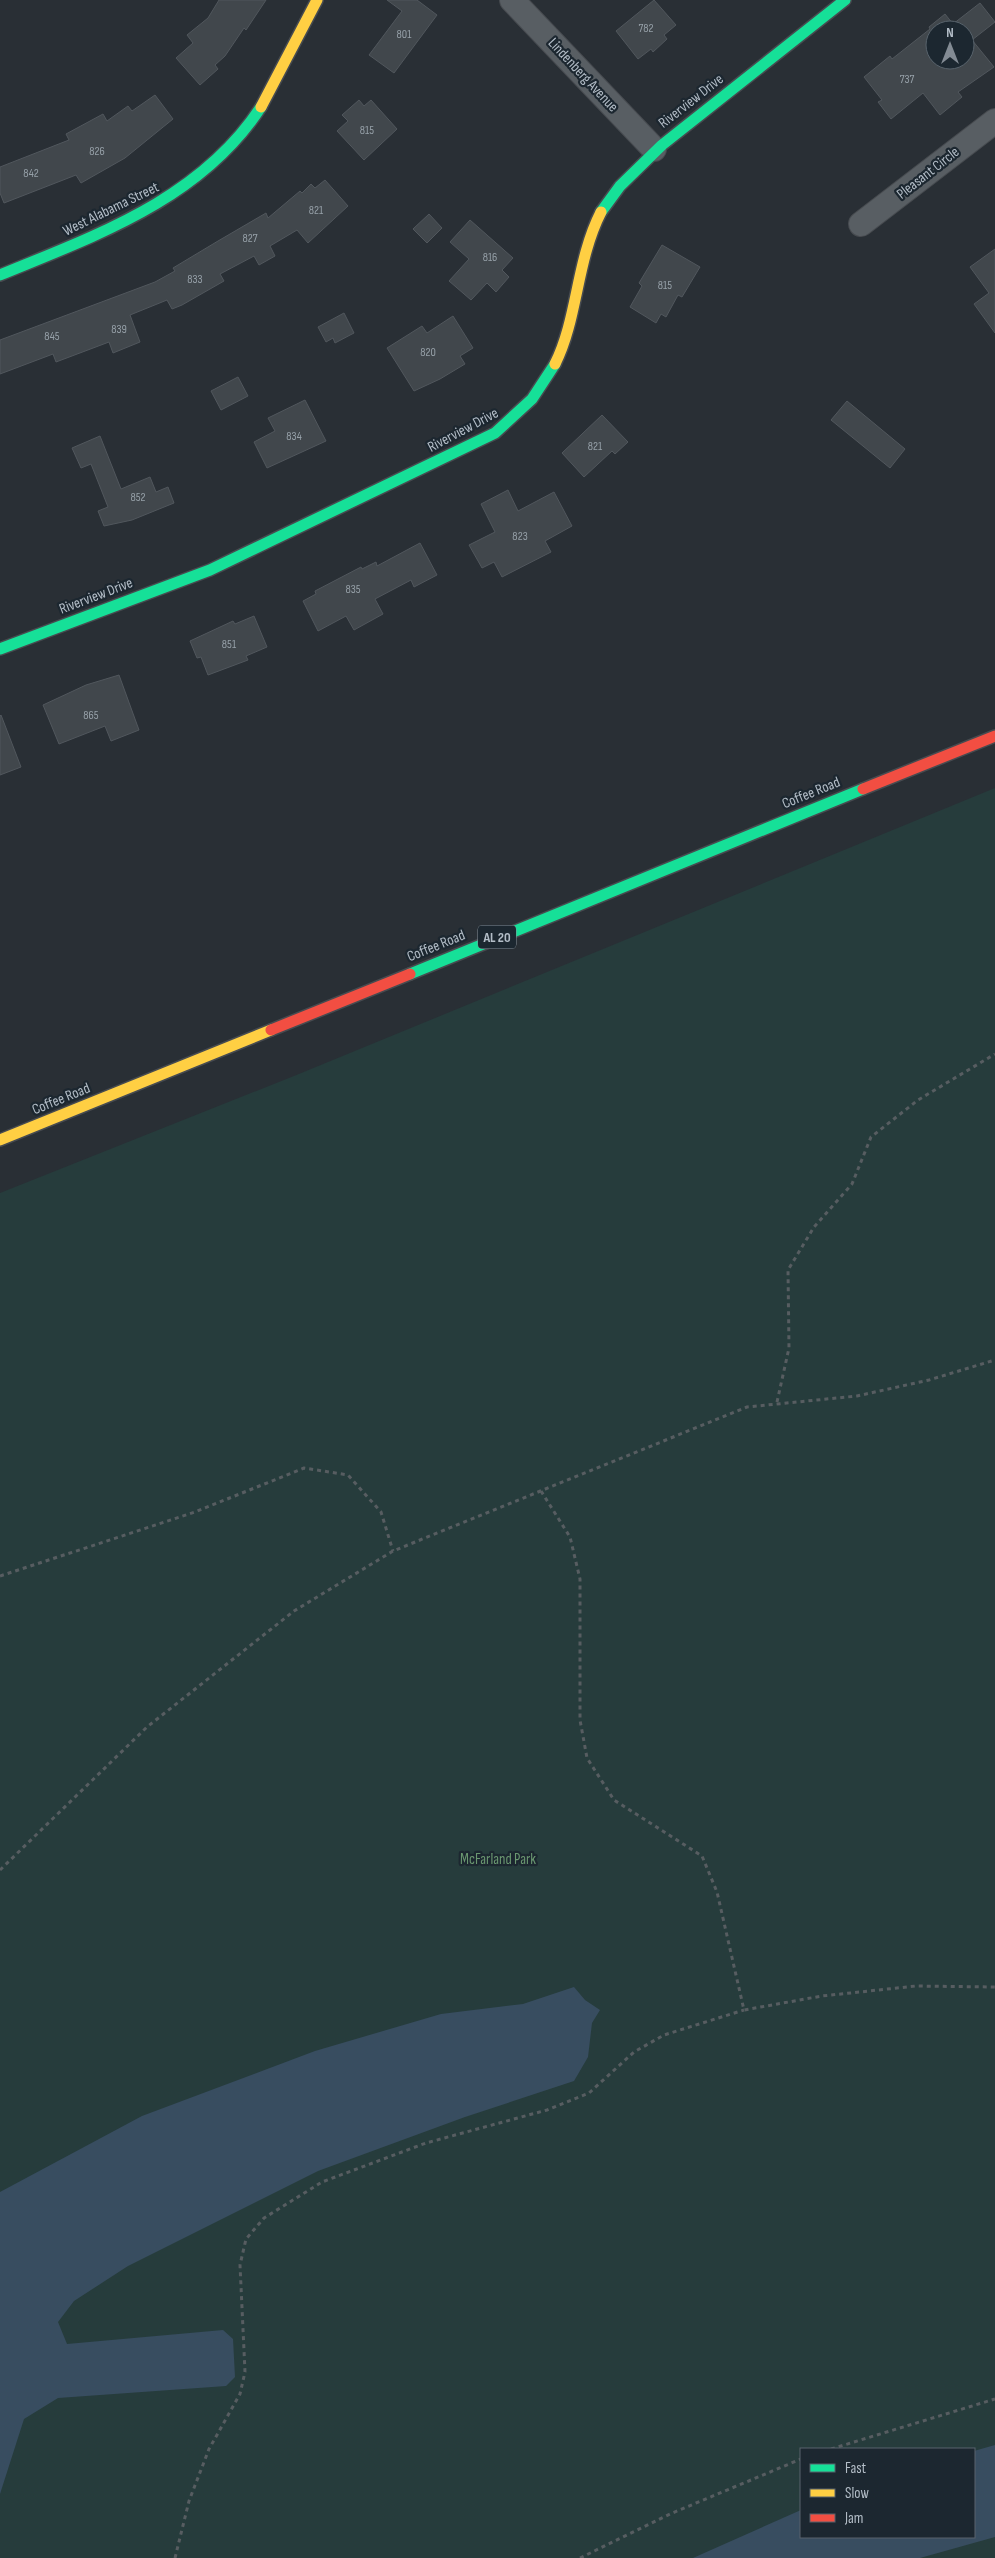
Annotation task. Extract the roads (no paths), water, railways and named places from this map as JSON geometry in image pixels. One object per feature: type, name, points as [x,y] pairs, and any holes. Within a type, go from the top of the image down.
[{"type":"street","name":"West Alabama Street","points":[[0,275],[122,224],[154,208],[197,179],[236,142],[252,121],[279,76],[288,51],[316,0]]},
{"type":"street","name":"Lindenberg Avenue","points":[[512,0],[654,149]]},
{"type":"street","name":"Riverview Drive","points":[[0,649],[210,570],[495,434],[516,418],[534,399],[549,378],[568,328],[577,277],[594,227],[607,202],[654,149],[845,0]]},
{"type":"street","name":"Pleasant Circle","points":[[861,224],[995,121]]},
{"type":"street","name":"Coffee Road","points":[[0,1140],[995,736]]},
{"type":"water","points":[[574,1987],[585,2000],[600,2010],[592,2023],[588,2057],[574,2081],[465,2117],[318,2171],[128,2266],[74,2301],[58,2322],[67,2344],[223,2330],[233,2339],[235,2377],[226,2386],[58,2398],[24,2419],[0,2494],[0,2192],[142,2116],[315,2051],[441,2014],[523,2004]]},
{"type":"water","points":[[995,2445],[995,2537],[920,2558],[693,2558],[800,2510],[800,2538],[975,2538],[975,2451]]},
{"type":"park label","name":"McFarland Park","points":[[498,1859]]}]
